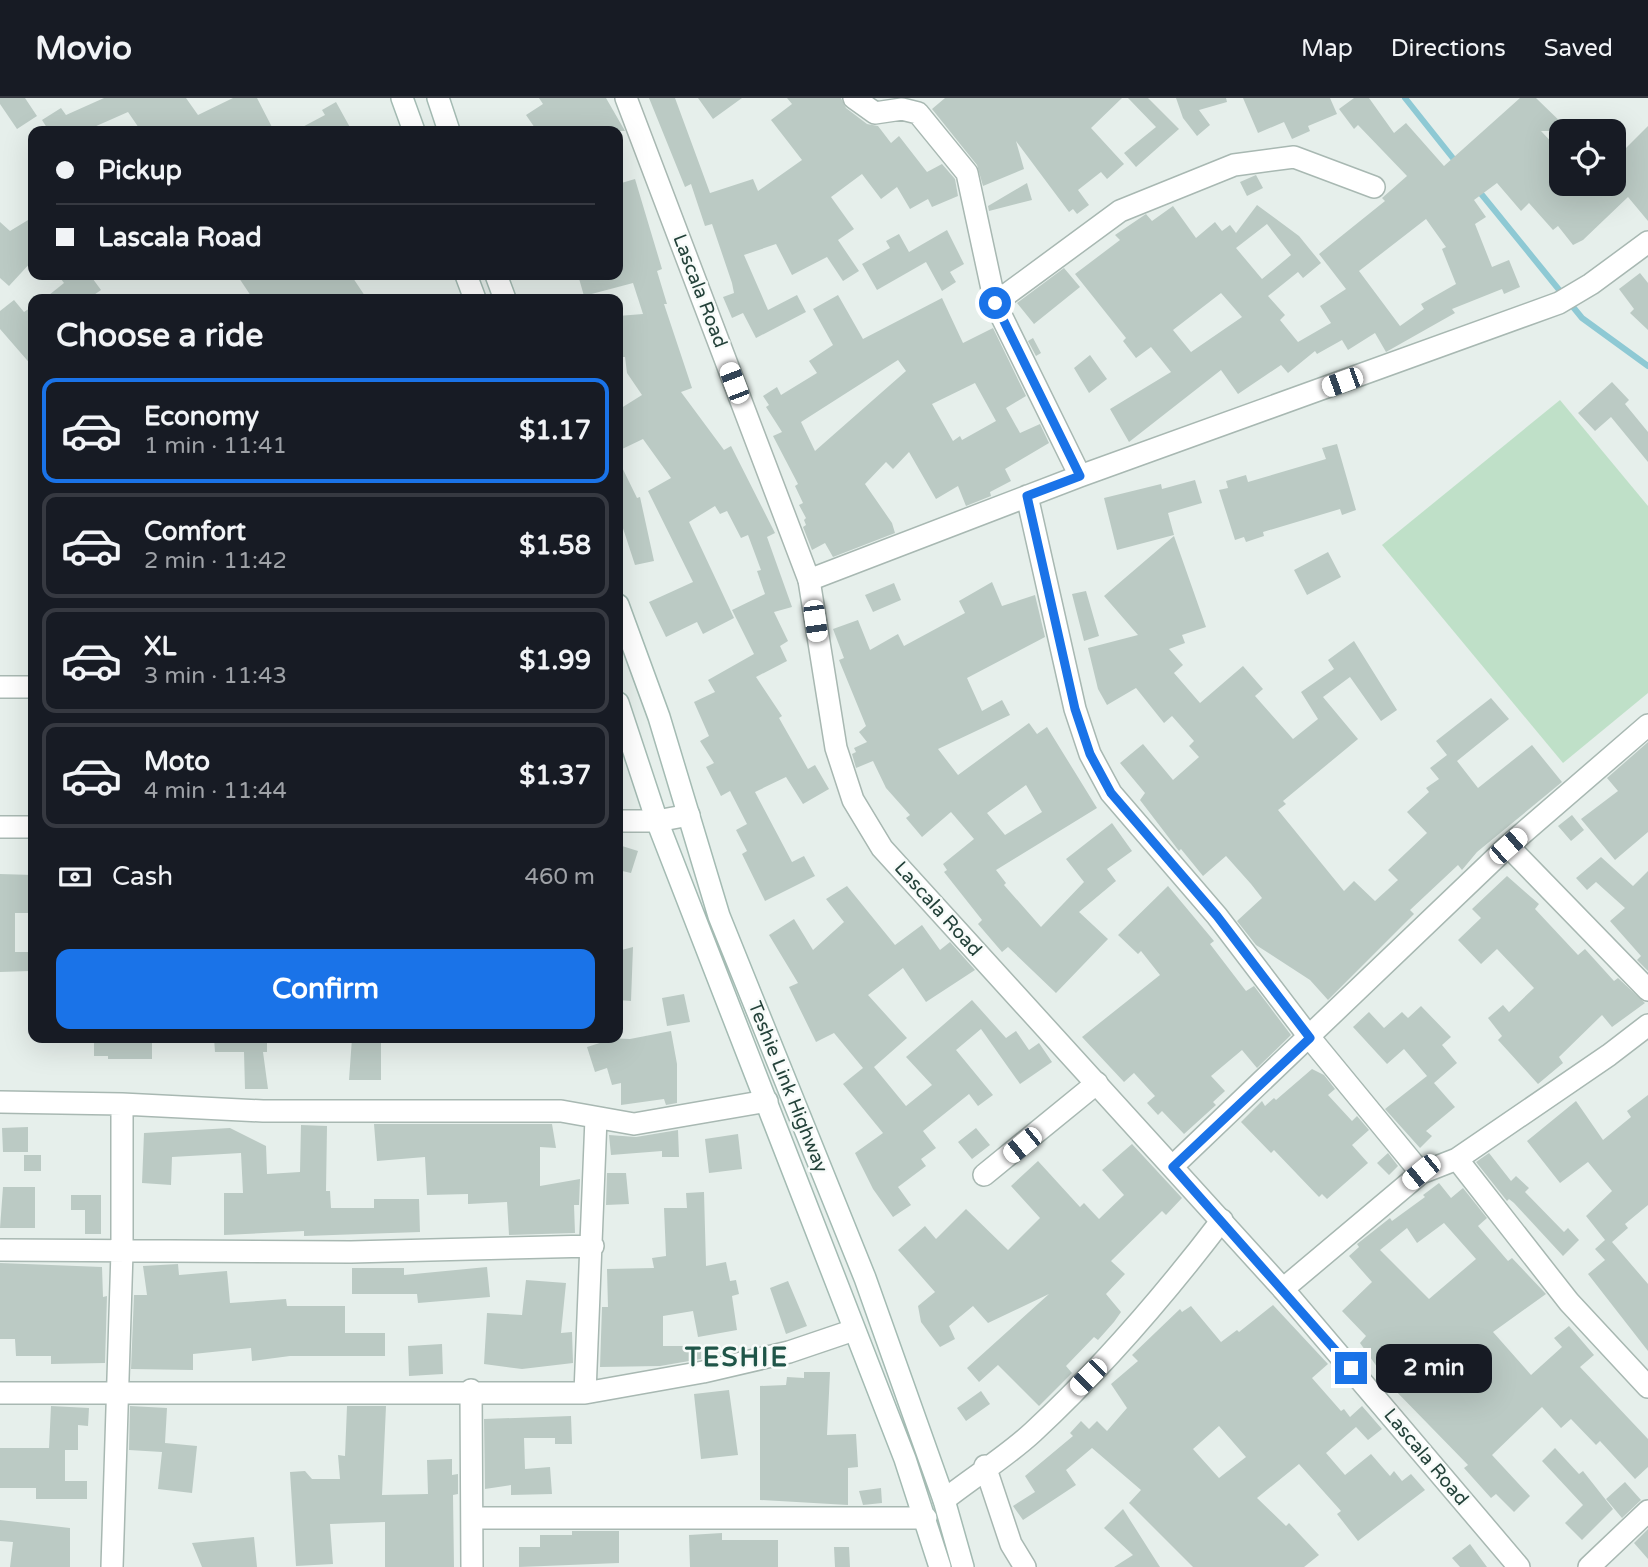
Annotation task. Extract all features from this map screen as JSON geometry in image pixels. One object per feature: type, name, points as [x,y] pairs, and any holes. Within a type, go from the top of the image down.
[{"type":"street","points":[[402,98],[412,126]]},
{"type":"street","points":[[438,98],[447,126]]},
{"type":"street","name":"Lascala Road","points":[[626,98],[809,580],[836,748],[853,800],[882,848],[1222,1220],[1520,1567]]},
{"type":"street","points":[[854,98],[875,113],[902,109],[918,113],[967,173],[995,303],[1080,476]]},
{"type":"street","points":[[995,303],[1120,211],[1234,165],[1294,158],[1374,187]]},
{"type":"street","points":[[809,580],[1080,476],[1559,303],[1591,284],[1648,242]]},
{"type":"street","points":[[1027,496],[1075,709],[1090,754],[1111,793],[1217,916],[1310,1038],[1421,1172]]},
{"type":"street","name":"Teshie Link Highway","points":[[623,619],[659,717],[719,916],[865,1278],[944,1500],[963,1567]]},
{"type":"street","points":[[0,687],[28,687]]},
{"type":"street","name":"Teshie Link Highway","points":[[623,718],[657,821],[926,1518],[940,1567]]},
{"type":"street","points":[[1173,1167],[1508,846],[1648,725]]},
{"type":"street","points":[[623,821],[657,821],[689,815]]},
{"type":"street","points":[[0,827],[28,827]]},
{"type":"street","points":[[1508,846],[1648,990]]},
{"type":"street","points":[[1283,1289],[1421,1172],[1457,1159],[1609,1055],[1648,1025]]},
{"type":"street","points":[[984,1175],[1097,1083]]},
{"type":"street","points":[[0,1102],[122,1104],[263,1111],[561,1111],[634,1124],[767,1101]]},
{"type":"street","points":[[111,1567],[119,1393],[122,1104]]},
{"type":"street","points":[[585,1393],[597,1118]]},
{"type":"street","points":[[1457,1159],[1569,1302],[1648,1387]]},
{"type":"street","points":[[944,1500],[985,1466],[1031,1434],[1107,1358],[1166,1294],[1222,1220]]},
{"type":"street","points":[[0,1250],[351,1252],[593,1246]]},
{"type":"street","points":[[0,1393],[293,1395],[471,1390],[585,1393],[789,1352],[854,1330]]},
{"type":"street","points":[[471,1390],[472,1567]]},
{"type":"street","points":[[985,1466],[1010,1545],[1025,1567]]},
{"type":"street","points":[[1589,1567],[1648,1511]]},
{"type":"street","points":[[473,1518],[926,1518]]},
{"type":"green space","points":[[1560,400],[1648,506],[1648,693],[1563,763],[1382,545]]},
{"type":"building","points":[[0,98],[25,98],[37,116],[17,129],[0,104]]},
{"type":"building","points":[[104,98],[186,98],[198,115],[233,98],[257,98],[271,126],[138,126],[128,112],[96,126],[46,126],[42,120],[61,108],[66,115]]},
{"type":"building","points":[[539,98],[606,98],[622,126],[534,126],[526,115],[543,104]]},
{"type":"building","points":[[649,98],[675,98],[710,193],[753,179],[758,191],[802,160],[771,120],[792,104],[787,98],[841,98],[846,108],[867,124],[878,126],[891,143],[899,136],[927,172],[942,164],[955,179],[958,196],[932,207],[928,199],[910,209],[897,187],[881,199],[862,174],[831,197],[854,229],[838,240],[859,271],[843,281],[827,257],[792,275],[776,244],[744,255],[768,310],[797,295],[806,312],[756,338],[743,313],[732,318],[723,297],[734,293],[732,283],[712,224],[705,226],[691,184],[685,187]]},
{"type":"building","points":[[698,98],[742,98],[713,119]]},
{"type":"building","points":[[945,98],[1122,98],[1091,128],[1124,164],[1107,179],[1101,172],[1078,190],[1089,205],[1077,214],[1073,209],[1069,212],[1016,141],[1024,169],[983,186],[977,165],[932,109]]},
{"type":"building","points":[[1128,98],[1148,98],[1179,129],[1136,167],[1124,153],[1156,127]]},
{"type":"building","points":[[1176,98],[1226,98],[1227,102],[1199,110],[1210,125],[1197,136],[1183,118]]},
{"type":"building","points":[[1243,98],[1330,98],[1337,114],[1308,126],[1310,131],[1292,139],[1284,122],[1258,133]]},
{"type":"building","points":[[1354,98],[1369,98],[1394,133],[1406,123],[1444,166],[1520,98],[1536,98],[1558,119],[1549,119],[1549,131],[1541,131],[1549,139],[1549,196],[1626,196],[1626,148],[1648,126],[1648,221],[1628,197],[1583,240],[1573,245],[1558,226],[1553,230],[1529,203],[1521,211],[1497,183],[1474,200],[1486,217],[1475,224],[1492,267],[1509,260],[1520,287],[1504,294],[1502,289],[1452,309],[1455,313],[1386,352],[1375,333],[1348,350],[1342,340],[1317,354],[1315,351],[1288,373],[1281,365],[1238,394],[1221,370],[1129,442],[1110,409],[1171,372],[1151,347],[1136,358],[1123,341],[1126,338],[1075,274],[1120,240],[1115,235],[1146,214],[1152,221],[1173,206],[1196,238],[1215,222],[1222,231],[1230,225],[1236,233],[1257,205],[1299,236],[1321,263],[1303,278],[1298,272],[1268,296],[1285,315],[1280,320],[1298,342],[1331,323],[1320,306],[1346,289],[1319,254],[1385,201],[1382,198],[1407,176],[1358,125],[1354,129],[1339,109]],"holes":[[[1426,219],[1446,247],[1442,249],[1456,284],[1421,304],[1424,309],[1400,326],[1359,271]],[[1267,224],[1291,255],[1262,279],[1236,248]],[[1221,293],[1242,317],[1191,352],[1173,330]]]},
{"type":"building","points":[[336,102],[349,126],[304,126],[325,115],[322,110]]},
{"type":"building","points":[[1256,175],[1263,188],[1247,196],[1240,182]]},
{"type":"building","points":[[635,179],[662,269],[657,271],[667,304],[664,304],[692,388],[681,392],[724,450],[731,446],[775,533],[767,537],[792,607],[774,612],[788,641],[780,646],[787,661],[756,677],[782,716],[779,718],[808,769],[815,765],[829,789],[803,804],[786,777],[755,792],[792,862],[804,856],[815,876],[765,901],[742,854],[747,851],[736,830],[747,824],[730,791],[721,796],[706,767],[714,763],[700,741],[709,736],[694,702],[715,692],[708,680],[754,654],[732,610],[765,594],[757,571],[761,570],[748,535],[741,538],[727,511],[720,514],[715,506],[689,522],[734,618],[703,634],[697,622],[666,637],[649,602],[693,582],[648,491],[671,478],[643,439],[623,449],[623,407],[642,395],[627,373],[623,357],[623,316],[643,314],[633,283],[583,294],[579,280],[623,280],[623,183]]},
{"type":"building","points":[[1027,183],[1032,200],[989,211],[988,206]]},
{"type":"building","points":[[28,220],[28,265],[9,286],[0,278],[0,222],[10,231]]},
{"type":"building","points":[[947,230],[964,264],[950,272],[956,282],[942,291],[926,262],[877,290],[862,264],[890,248],[886,241],[899,234],[909,252]]},
{"type":"building","points":[[1064,268],[1080,287],[1034,324],[1017,303]]},
{"type":"building","points":[[1640,273],[1648,283],[1648,330],[1630,313],[1634,309],[1619,289]]},
{"type":"building","points":[[62,280],[94,280],[101,290],[95,294],[50,294],[64,283]]},
{"type":"building","points":[[240,280],[354,280],[364,294],[250,294]]},
{"type":"building","points":[[838,295],[863,339],[942,298],[963,343],[993,328],[1026,396],[1006,408],[1020,433],[1040,424],[1049,443],[1005,469],[1011,481],[990,492],[991,496],[966,506],[958,486],[936,499],[909,452],[893,469],[886,462],[865,484],[892,523],[895,533],[833,557],[825,543],[812,550],[803,527],[806,525],[806,518],[799,505],[803,503],[795,486],[798,484],[773,436],[782,432],[766,407],[769,405],[763,396],[777,387],[781,395],[817,373],[809,361],[833,345],[813,309]],"holes":[[[898,360],[906,371],[815,451],[801,422]],[[975,383],[996,421],[962,440],[960,436],[953,441],[932,404]]]},
{"type":"building","points":[[14,300],[24,312],[28,309],[28,361],[0,329],[0,311]]},
{"type":"building","points":[[1033,338],[1041,353],[1036,356],[1028,341]]},
{"type":"building","points":[[1090,355],[1107,379],[1089,393],[1074,368]]},
{"type":"building","points":[[1612,382],[1629,400],[1625,404],[1648,432],[1648,462],[1611,417],[1595,431],[1578,413]]},
{"type":"building","points":[[1337,444],[1356,510],[1342,515],[1340,509],[1263,532],[1264,536],[1246,542],[1244,537],[1235,540],[1219,490],[1228,488],[1226,481],[1246,475],[1248,482],[1326,459],[1322,448]]},
{"type":"building","points":[[623,469],[637,498],[640,497],[654,561],[635,565],[623,528]]},
{"type":"building","points":[[1195,480],[1202,503],[1168,513],[1174,535],[1117,550],[1104,498],[1161,484],[1162,489]]},
{"type":"building","points":[[1174,536],[1206,627],[1182,635],[1185,643],[1169,649],[1183,665],[1174,673],[1200,703],[1243,666],[1263,689],[1255,696],[1293,739],[1318,719],[1301,692],[1334,669],[1328,660],[1354,641],[1397,710],[1381,721],[1350,677],[1323,697],[1358,739],[1283,801],[1286,804],[1278,810],[1344,891],[1354,881],[1375,901],[1398,880],[1388,870],[1427,833],[1407,812],[1429,792],[1426,788],[1439,779],[1430,768],[1447,755],[1436,741],[1491,698],[1509,719],[1457,761],[1478,788],[1532,745],[1562,782],[1477,852],[1462,870],[1458,865],[1410,910],[1414,914],[1328,1000],[1310,980],[1256,945],[1237,921],[1262,898],[1251,884],[1226,856],[1203,876],[1181,849],[1179,851],[1140,800],[1145,793],[1120,763],[1143,744],[1173,780],[1199,757],[1189,746],[1194,741],[1172,716],[1164,723],[1136,688],[1107,705],[1098,689],[1088,648],[1138,635],[1104,596]]},
{"type":"building","points":[[1328,552],[1341,577],[1307,595],[1294,570]]},
{"type":"building","points":[[992,582],[1002,606],[1035,595],[1045,637],[967,678],[982,711],[1002,700],[1010,715],[938,749],[958,775],[1029,723],[1037,734],[1047,727],[1097,808],[996,870],[1006,883],[1004,885],[1041,927],[1084,882],[1066,859],[1112,823],[1132,851],[1107,869],[1116,881],[1079,912],[1108,939],[1056,993],[1008,947],[1002,952],[978,924],[982,920],[944,872],[947,870],[943,864],[974,839],[951,812],[922,837],[906,818],[910,815],[886,788],[873,761],[856,768],[852,754],[856,752],[854,748],[867,742],[859,732],[866,726],[839,660],[844,658],[833,629],[858,620],[870,650],[898,634],[904,646],[965,613],[959,601]],"holes":[[[1026,785],[1042,812],[1005,835],[987,813]]]},
{"type":"building","points":[[894,583],[901,600],[873,612],[865,595]]},
{"type":"building","points":[[1086,591],[1099,636],[1084,641],[1072,594]]},
{"type":"building","points":[[1648,742],[1648,832],[1615,860],[1581,819],[1618,791],[1607,778]]},
{"type":"building","points":[[1572,815],[1584,830],[1571,841],[1558,826]]},
{"type":"building","points":[[623,846],[638,851],[631,873],[623,871]]},
{"type":"building","points":[[1601,857],[1633,886],[1648,871],[1648,971],[1637,960],[1641,956],[1610,921],[1625,908],[1596,882],[1587,890],[1576,878]]},
{"type":"building","points":[[0,874],[28,875],[28,913],[15,913],[15,952],[28,952],[28,971],[0,972]]},
{"type":"building","points":[[1507,876],[1539,904],[1535,909],[1578,955],[1585,949],[1614,981],[1618,978],[1645,1003],[1612,1027],[1602,1015],[1559,1057],[1563,1063],[1538,1084],[1498,1040],[1502,1036],[1488,1018],[1503,1005],[1509,1012],[1534,988],[1497,949],[1481,964],[1458,940],[1481,918],[1472,909]]},
{"type":"building","points":[[847,886],[895,945],[922,925],[940,950],[950,942],[975,970],[926,1002],[903,968],[868,995],[907,1038],[874,1067],[906,1106],[932,1085],[906,1057],[972,1000],[1006,1038],[1016,1031],[1029,1050],[1039,1043],[1052,1062],[1020,1084],[981,1029],[956,1050],[993,1095],[978,1106],[969,1094],[923,1131],[936,1148],[921,1159],[926,1166],[898,1187],[911,1205],[893,1217],[873,1189],[855,1153],[883,1133],[843,1084],[863,1068],[834,1033],[816,1042],[789,987],[798,983],[769,935],[794,919],[813,950],[844,922],[826,899]]},
{"type":"building","points":[[1168,886],[1214,941],[1210,944],[1246,991],[1254,986],[1291,1035],[1257,1068],[1242,1050],[1211,1076],[1225,1091],[1213,1102],[1216,1105],[1184,1134],[1162,1111],[1158,1115],[1147,1103],[1155,1096],[1134,1073],[1124,1082],[1082,1037],[1160,975],[1141,951],[1138,954],[1118,935]]},
{"type":"building","points":[[633,947],[631,1001],[623,1000],[623,950]]},
{"type":"building","points":[[684,994],[690,1022],[667,1026],[662,998]]},
{"type":"building","points":[[1421,1006],[1451,1037],[1442,1045],[1457,1063],[1434,1083],[1455,1107],[1426,1131],[1432,1136],[1420,1148],[1385,1109],[1427,1076],[1404,1049],[1387,1064],[1353,1027],[1369,1012],[1384,1028],[1402,1012],[1408,1018]]},
{"type":"building","points":[[671,1031],[677,1064],[677,1103],[666,1105],[664,1099],[621,1105],[621,1083],[612,1085],[607,1068],[595,1072],[587,1047],[600,1043],[623,1043],[623,1039]]},
{"type":"building","points":[[94,1043],[152,1043],[152,1059],[108,1059],[108,1056],[94,1056]]},
{"type":"building","points":[[214,1043],[267,1043],[267,1052],[263,1052],[268,1089],[245,1089],[244,1052],[215,1052]]},
{"type":"building","points":[[352,1043],[381,1043],[381,1080],[349,1080]]},
{"type":"building","points":[[1312,1069],[1324,1075],[1335,1089],[1328,1095],[1352,1121],[1357,1116],[1369,1130],[1352,1145],[1368,1163],[1327,1199],[1322,1194],[1319,1197],[1274,1150],[1271,1153],[1241,1122],[1262,1101],[1265,1106],[1274,1098],[1276,1100]]},
{"type":"building","points":[[1648,1095],[1648,1205],[1625,1224],[1628,1228],[1612,1242],[1648,1284],[1648,1351],[1588,1274],[1605,1260],[1595,1249],[1605,1240],[1586,1216],[1612,1191],[1588,1162],[1560,1183],[1527,1141],[1576,1101],[1603,1140],[1631,1117],[1627,1111]]},
{"type":"building","points":[[374,1124],[552,1124],[556,1148],[540,1147],[540,1186],[580,1179],[579,1205],[574,1205],[575,1233],[509,1235],[507,1202],[468,1204],[468,1194],[427,1195],[425,1157],[377,1161]]},
{"type":"building","points":[[301,1125],[327,1126],[326,1191],[330,1191],[331,1208],[374,1208],[374,1199],[419,1199],[420,1232],[304,1236],[304,1231],[224,1235],[224,1193],[243,1193],[241,1153],[172,1157],[171,1185],[142,1183],[144,1133],[230,1128],[266,1146],[267,1174],[300,1172]]},
{"type":"building","points":[[28,1127],[28,1152],[3,1152],[2,1128]]},
{"type":"building","points":[[976,1128],[990,1145],[972,1159],[958,1142]]},
{"type":"building","points":[[678,1130],[679,1157],[662,1157],[662,1151],[611,1155],[609,1135],[636,1137]]},
{"type":"building","points":[[738,1134],[742,1169],[709,1173],[705,1139]]},
{"type":"building","points":[[1132,1144],[1182,1198],[1166,1215],[1162,1211],[1111,1261],[1125,1274],[1106,1294],[1121,1312],[1098,1340],[1094,1337],[1066,1366],[1072,1373],[1039,1406],[998,1365],[979,1382],[967,1368],[1049,1294],[988,1323],[973,1306],[949,1326],[955,1339],[940,1347],[921,1322],[918,1306],[935,1292],[898,1250],[925,1226],[936,1239],[966,1209],[1008,1250],[1040,1218],[1011,1186],[1038,1161],[1080,1207],[1084,1203],[1099,1219],[1124,1195],[1102,1170]]},
{"type":"building","points":[[1388,1153],[1398,1166],[1389,1175],[1377,1163]]},
{"type":"building","points":[[1489,1153],[1511,1181],[1516,1176],[1529,1188],[1525,1192],[1564,1232],[1568,1228],[1579,1240],[1563,1256],[1514,1203],[1509,1199],[1507,1201],[1476,1162]]},
{"type":"building","points":[[24,1155],[41,1155],[41,1171],[24,1171]]},
{"type":"building","points":[[607,1173],[626,1173],[629,1204],[606,1205]]},
{"type":"building","points":[[1439,1183],[1451,1198],[1463,1188],[1487,1218],[1478,1226],[1508,1261],[1512,1258],[1546,1294],[1493,1332],[1531,1375],[1562,1347],[1554,1338],[1569,1326],[1594,1355],[1580,1367],[1648,1439],[1648,1467],[1635,1479],[1600,1441],[1596,1445],[1571,1419],[1561,1428],[1542,1407],[1492,1455],[1530,1496],[1514,1512],[1496,1494],[1491,1498],[1464,1468],[1468,1465],[1390,1385],[1360,1343],[1366,1336],[1342,1311],[1372,1282],[1349,1256],[1359,1247],[1357,1244],[1390,1218],[1392,1221],[1425,1197],[1423,1195]],"holes":[[[1444,1223],[1476,1259],[1429,1299],[1380,1250],[1407,1228],[1417,1243]]]},
{"type":"building","points":[[3,1187],[35,1187],[35,1228],[0,1228]]},
{"type":"building","points":[[704,1192],[706,1266],[726,1262],[730,1281],[736,1280],[739,1294],[732,1296],[737,1330],[698,1337],[693,1311],[663,1316],[663,1346],[701,1346],[701,1359],[660,1366],[600,1367],[602,1307],[608,1307],[607,1269],[654,1268],[652,1258],[666,1256],[664,1208],[687,1208],[686,1193]]},
{"type":"building","points":[[71,1195],[101,1195],[101,1234],[85,1234],[85,1210],[71,1210]]},
{"type":"building","points":[[0,1263],[102,1267],[103,1297],[107,1296],[105,1363],[51,1364],[51,1356],[16,1356],[15,1339],[0,1339]]},
{"type":"building","points":[[178,1264],[179,1275],[227,1271],[230,1303],[286,1299],[287,1306],[345,1306],[345,1333],[385,1333],[385,1356],[290,1356],[252,1361],[251,1348],[193,1354],[193,1370],[131,1369],[134,1295],[147,1295],[143,1266]]},
{"type":"building","points":[[487,1267],[490,1297],[418,1303],[417,1294],[352,1294],[352,1268],[404,1268],[404,1275]]},
{"type":"building","points":[[526,1280],[566,1283],[561,1333],[572,1332],[573,1363],[522,1369],[484,1364],[487,1313],[522,1315]]},
{"type":"building","points":[[788,1281],[807,1326],[786,1334],[770,1288]]},
{"type":"building","points":[[1273,1305],[1328,1364],[1312,1378],[1341,1411],[1344,1409],[1350,1417],[1362,1406],[1382,1429],[1368,1440],[1356,1427],[1326,1453],[1345,1475],[1371,1454],[1390,1476],[1394,1471],[1402,1481],[1411,1474],[1425,1490],[1358,1541],[1337,1514],[1341,1511],[1299,1464],[1257,1498],[1286,1526],[1289,1523],[1319,1555],[1304,1567],[1193,1567],[1129,1503],[1141,1490],[1092,1448],[1066,1470],[1076,1485],[1023,1520],[1013,1506],[1035,1492],[1025,1476],[1073,1436],[1070,1433],[1081,1421],[1089,1429],[1097,1421],[1107,1431],[1127,1408],[1111,1384],[1138,1361],[1132,1355],[1180,1309],[1182,1312],[1191,1306],[1221,1342],[1237,1330],[1239,1332]],"holes":[[[1219,1426],[1246,1457],[1219,1478],[1193,1449]]]},
{"type":"building","points":[[442,1344],[443,1374],[409,1376],[408,1346]]},
{"type":"building","points":[[804,1372],[830,1372],[827,1435],[856,1434],[858,1467],[848,1468],[848,1505],[760,1500],[760,1386],[786,1385],[787,1377],[804,1378]]},
{"type":"building","points":[[729,1390],[738,1455],[701,1459],[694,1394]]},
{"type":"building","points":[[981,1391],[990,1404],[966,1421],[957,1408]]},
{"type":"building","points":[[51,1406],[89,1408],[88,1426],[78,1425],[78,1450],[65,1450],[65,1481],[87,1481],[87,1499],[36,1499],[36,1488],[0,1488],[0,1448],[49,1448]]},
{"type":"building","points":[[130,1406],[167,1408],[165,1443],[197,1446],[192,1493],[158,1489],[162,1452],[129,1450]]},
{"type":"building","points":[[347,1406],[386,1406],[382,1495],[428,1494],[427,1460],[452,1459],[452,1475],[458,1474],[458,1494],[453,1495],[454,1567],[385,1567],[385,1522],[330,1524],[333,1564],[296,1566],[290,1472],[305,1471],[312,1479],[340,1479],[338,1455],[345,1456]]},
{"type":"building","points":[[571,1416],[572,1444],[555,1444],[555,1438],[524,1438],[525,1469],[550,1467],[552,1494],[511,1495],[511,1485],[485,1489],[484,1419]]},
{"type":"building","points":[[1555,1448],[1579,1474],[1583,1471],[1613,1509],[1582,1540],[1565,1523],[1583,1505],[1542,1461]]},
{"type":"building","points":[[1625,1482],[1641,1500],[1622,1518],[1606,1499]]},
{"type":"building","points":[[881,1488],[882,1503],[863,1505],[859,1491]]},
{"type":"building","points":[[1123,1509],[1160,1567],[1114,1567],[1133,1555],[1104,1528]]},
{"type":"building","points":[[0,1520],[70,1528],[70,1567],[10,1567],[13,1542],[0,1541]]},
{"type":"building","points":[[1648,1529],[1648,1559],[1634,1543]]},
{"type":"building","points":[[572,1531],[619,1531],[619,1563],[519,1567],[519,1547],[540,1547],[540,1535],[572,1535]]},
{"type":"building","points":[[722,1533],[722,1540],[778,1540],[778,1567],[690,1567],[689,1535]]},
{"type":"building","points":[[254,1537],[257,1567],[202,1567],[192,1543]]},
{"type":"building","points":[[1470,1544],[1487,1567],[1460,1567],[1452,1558]]},
{"type":"building","points":[[834,1547],[849,1547],[850,1567],[835,1567]]},
{"type":"waterway","points":[[1405,98],[1456,162]]},
{"type":"waterway","points":[[1478,190],[1582,318],[1648,366]]},
{"type":"district","name":"TESHIE","points":[[737,1357]]},
{"type":"route","points":[[995,303],[1080,476],[1027,496],[1075,709],[1090,754],[1111,793],[1217,916],[1310,1038],[1173,1167],[1351,1368]]}]
